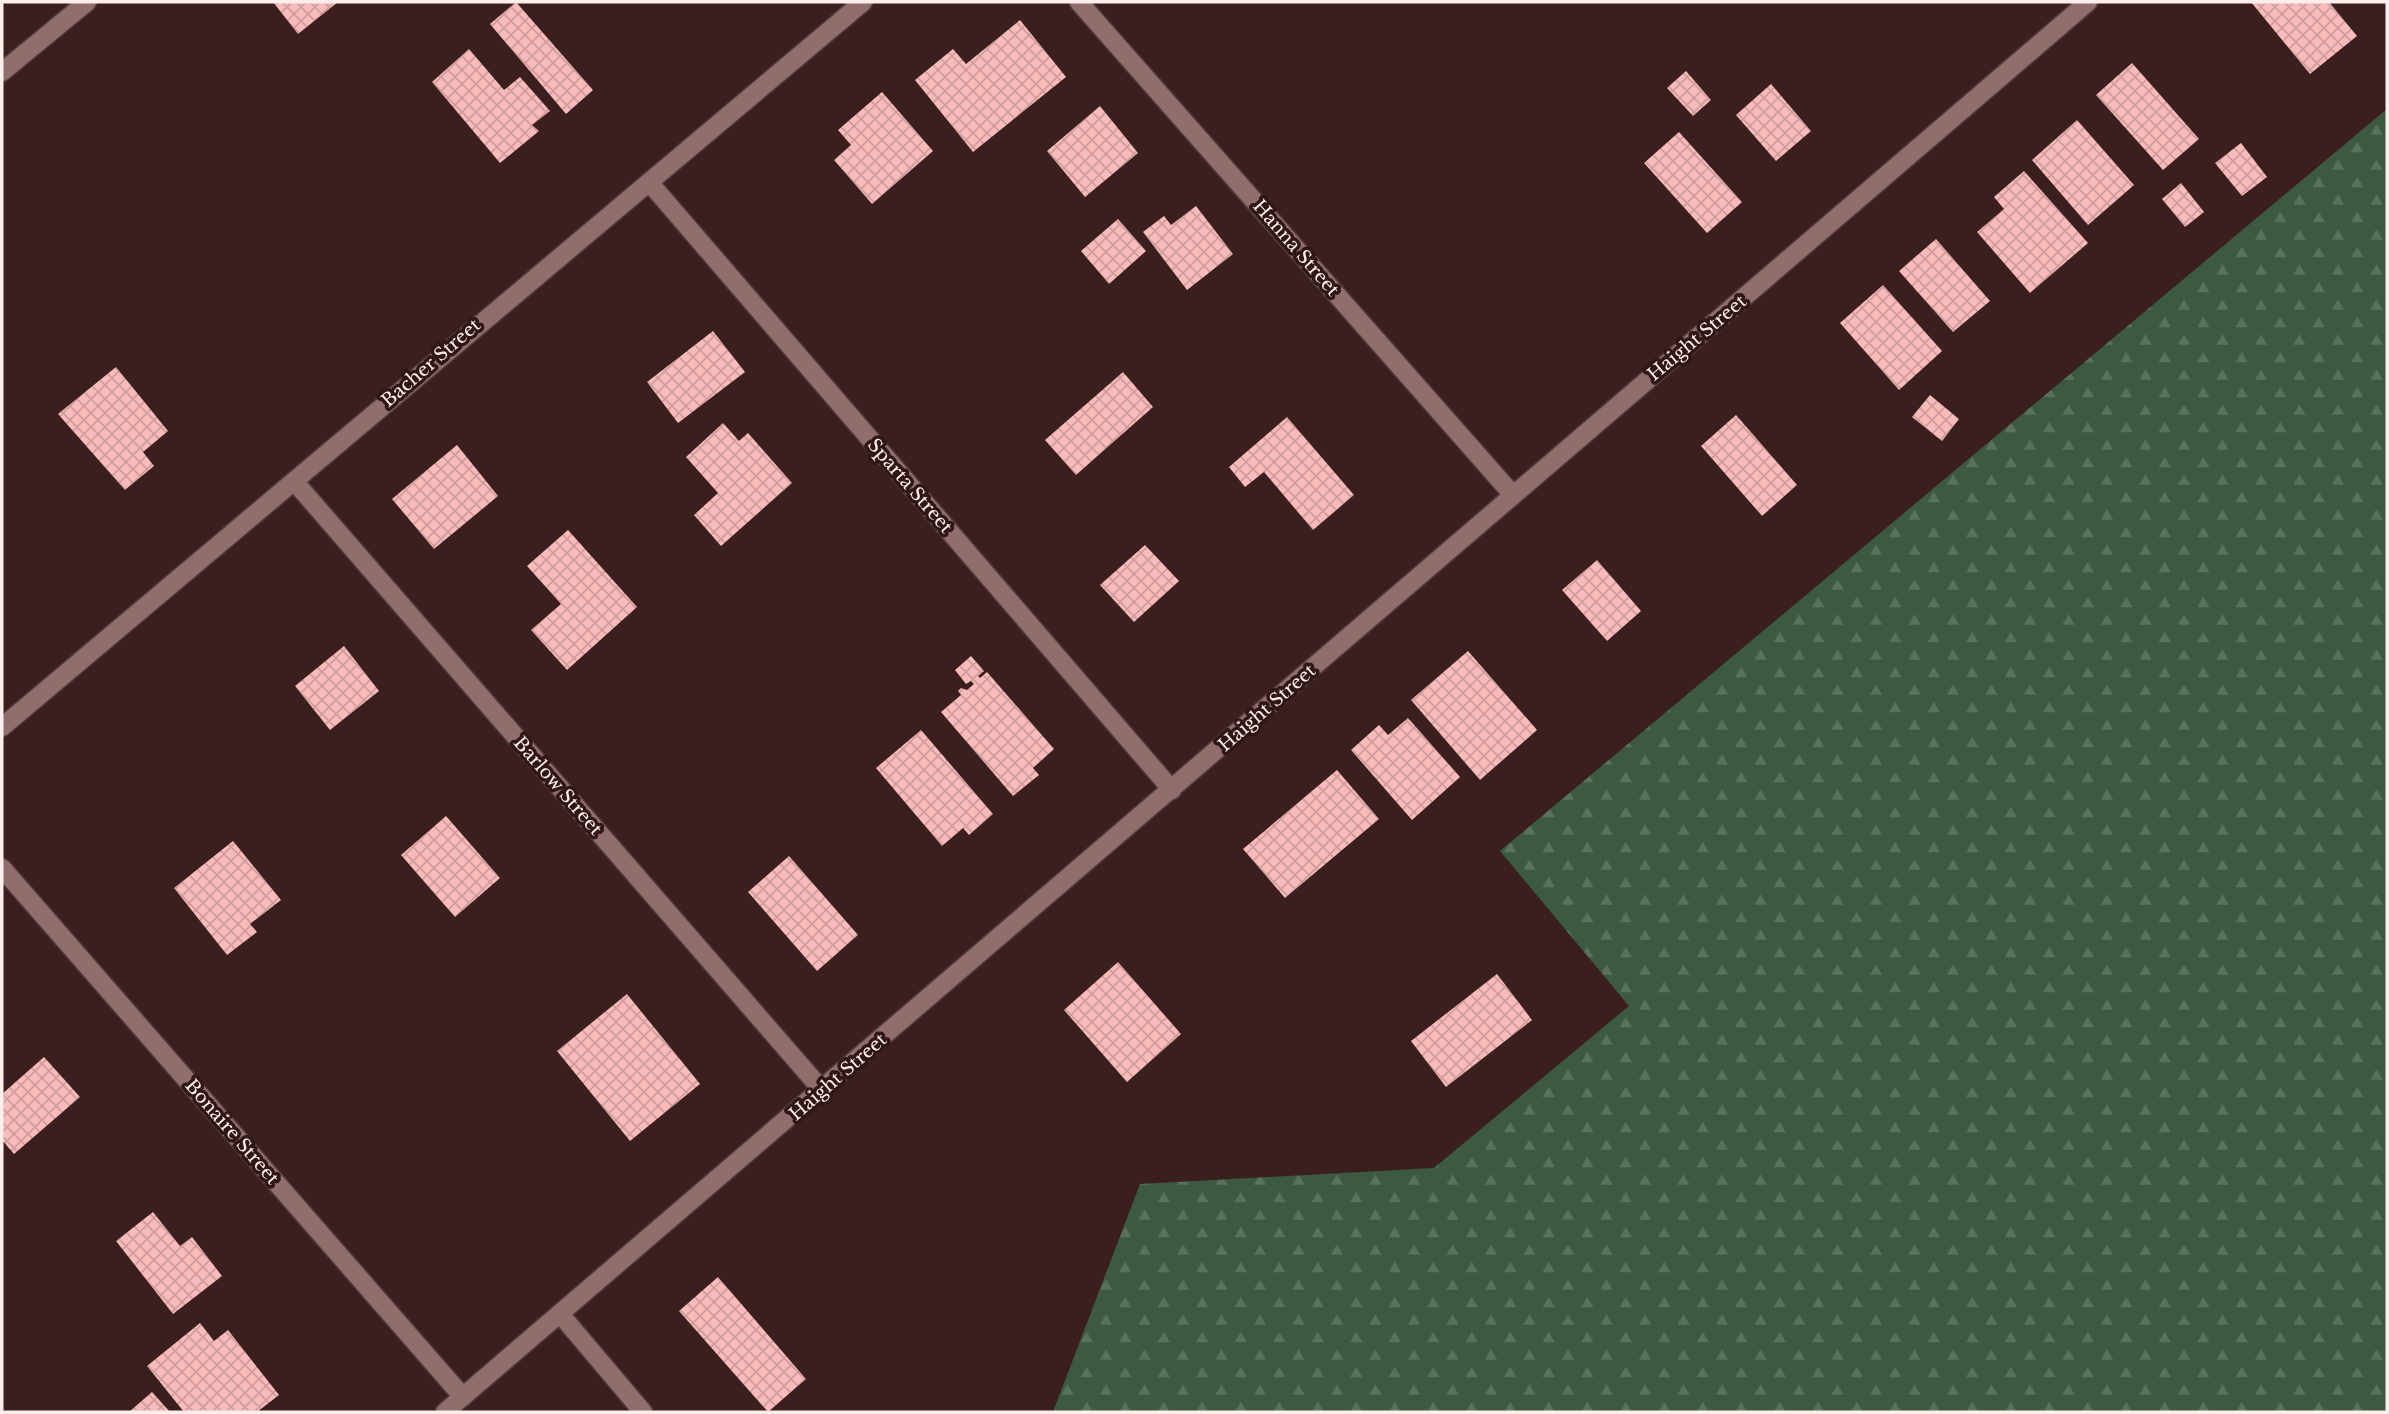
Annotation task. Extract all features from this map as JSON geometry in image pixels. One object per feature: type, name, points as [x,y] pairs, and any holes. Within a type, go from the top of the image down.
[{"type":"street","points":[[2,72],[86,2]]},
{"type":"street","name":"Bacher Street","points":[[2,727],[477,324],[863,2]]},
{"type":"street","name":"Hanna Street","points":[[1079,2],[1513,495]]},
{"type":"street","name":"Haight Street","points":[[446,1412],[2088,2]]},
{"type":"street","name":"Sparta Street","points":[[649,182],[1172,790]]},
{"type":"street","name":"Barlow Street","points":[[294,481],[822,1090]]},
{"type":"street","name":"Bonaire Street","points":[[2,868],[463,1397]]},
{"type":"street","points":[[561,1315],[643,1412]]},
{"type":"green space","points":[[2387,109],[2387,1412],[1053,1412],[1140,1184],[1434,1168],[1629,1006],[1500,851]]},
{"type":"building","points":[[273,2],[338,2],[298,34]]},
{"type":"building","points":[[516,2],[593,90],[566,114],[490,24]]},
{"type":"building","points":[[2251,2],[2329,2],[2357,36],[2310,74]]},
{"type":"building","points":[[1020,20],[1066,77],[973,152],[915,80],[953,49],[966,64]]},
{"type":"building","points":[[469,49],[504,90],[520,77],[550,111],[532,125],[539,131],[500,163],[432,82]]},
{"type":"building","points":[[2132,63],[2199,139],[2163,170],[2096,95]]},
{"type":"building","points":[[1686,71],[1711,100],[1693,116],[1667,88]]},
{"type":"building","points":[[1771,84],[1811,131],[1776,161],[1736,115]]},
{"type":"building","points":[[882,92],[933,151],[872,204],[834,160],[851,145],[838,130]]},
{"type":"building","points":[[1100,106],[1138,153],[1085,197],[1047,151]]},
{"type":"building","points":[[2077,120],[2134,185],[2088,225],[2032,160]]},
{"type":"building","points":[[1679,132],[1742,202],[1707,233],[1644,163]]},
{"type":"building","points":[[2241,143],[2267,177],[2242,196],[2215,163]]},
{"type":"building","points":[[2024,171],[2088,243],[2030,293],[1977,232],[2004,209],[1994,197]]},
{"type":"building","points":[[2181,183],[2204,212],[2185,227],[2162,199]]},
{"type":"building","points":[[1196,206],[1233,254],[1187,290],[1143,232],[1164,216],[1171,225]]},
{"type":"building","points":[[1118,219],[1146,251],[1109,284],[1081,251]]},
{"type":"building","points":[[1936,239],[1990,301],[1953,332],[1899,271]]},
{"type":"building","points":[[1883,285],[1942,351],[1899,390],[1840,323]]},
{"type":"building","points":[[713,331],[745,372],[678,423],[647,382]]},
{"type":"building","points":[[116,367],[168,431],[143,452],[154,466],[125,490],[58,414]]},
{"type":"building","points":[[1123,372],[1153,407],[1076,475],[1045,440]]},
{"type":"building","points":[[1930,395],[1959,419],[1942,441],[1912,417]]},
{"type":"building","points":[[1736,415],[1797,485],[1762,516],[1701,446]]},
{"type":"building","points":[[1287,417],[1354,495],[1313,530],[1264,472],[1245,487],[1229,467]]},
{"type":"building","points":[[723,423],[739,441],[748,433],[792,483],[721,546],[694,515],[718,493],[686,457]]},
{"type":"building","points":[[457,445],[498,496],[434,549],[392,499]]},
{"type":"building","points":[[568,530],[637,607],[567,670],[531,630],[561,604],[527,566]]},
{"type":"building","points":[[1145,545],[1179,581],[1134,622],[1100,585]]},
{"type":"building","points":[[1597,560],[1641,611],[1607,641],[1562,590]]},
{"type":"building","points":[[344,646],[379,691],[330,730],[295,686]]},
{"type":"building","points":[[1468,651],[1537,730],[1480,780],[1411,700]]},
{"type":"building","points":[[971,656],[984,671],[978,676],[980,678],[987,672],[1054,749],[1033,768],[1039,775],[1013,796],[941,712],[961,695],[958,691],[961,688],[967,690],[974,684],[971,681],[966,684],[955,670]]},
{"type":"building","points":[[1408,718],[1460,777],[1412,820],[1351,750],[1379,725],[1388,735]]},
{"type":"building","points":[[921,730],[993,814],[969,835],[963,828],[942,846],[876,768]]},
{"type":"building","points":[[1337,770],[1379,819],[1285,898],[1243,849]]},
{"type":"building","points":[[446,816],[500,878],[455,917],[401,855]]},
{"type":"building","points":[[233,841],[281,900],[250,924],[257,932],[227,955],[174,888]]},
{"type":"building","points":[[789,856],[858,935],[817,971],[748,892]]},
{"type":"building","points":[[1118,962],[1181,1034],[1127,1082],[1064,1010]]},
{"type":"building","points":[[1497,974],[1532,1020],[1446,1087],[1411,1041]]},
{"type":"building","points":[[627,994],[700,1084],[630,1141],[557,1051]]},
{"type":"building","points":[[44,1057],[80,1097],[14,1154],[2,1140],[2,1094]]},
{"type":"building","points":[[153,1212],[180,1246],[192,1237],[222,1276],[173,1314],[116,1241]]},
{"type":"building","points":[[718,1277],[806,1379],[768,1412],[679,1311]]},
{"type":"building","points":[[200,1323],[214,1341],[228,1330],[279,1395],[257,1412],[184,1412],[147,1366]]},
{"type":"building","points":[[152,1392],[170,1412],[129,1412]]}]
